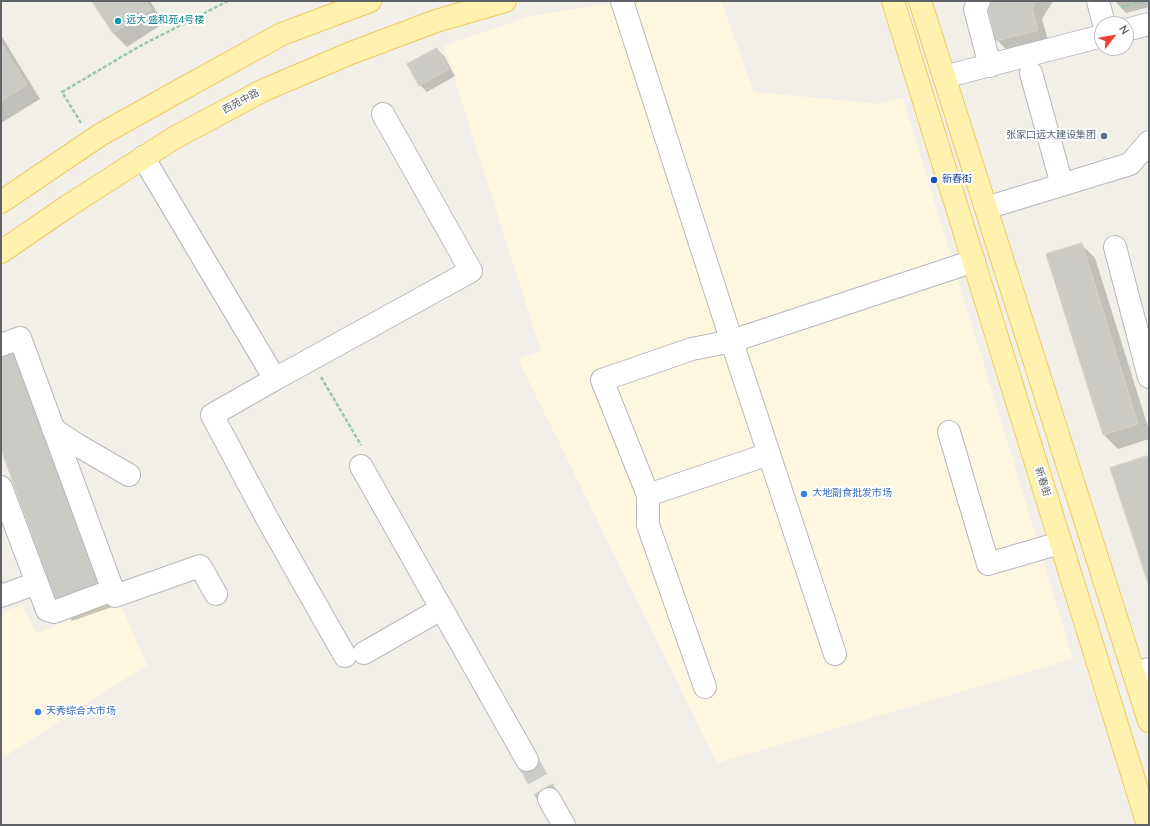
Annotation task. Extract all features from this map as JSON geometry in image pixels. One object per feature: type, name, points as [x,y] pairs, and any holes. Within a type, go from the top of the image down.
[{"type":"main road","points":[[1,202],[91,141],[282,34],[370,1]]},
{"type":"main road","name":"西苑中路","points":[[1,252],[68,206],[174,138],[264,90],[351,53],[436,21],[505,1]]},
{"type":"main road","name":"新春街","points":[[893,1],[1148,825]]},
{"type":"main road","points":[[920,1],[986,208],[1141,671],[1148,716]]},
{"type":"main road","points":[[1138,825],[1141,803]]},
{"type":"street","points":[[622,1],[835,654]]},
{"type":"street","points":[[979,1],[975,9],[990,66]]},
{"type":"street","points":[[1098,1],[1102,16]]},
{"type":"street","points":[[1134,28],[1149,24]]},
{"type":"street","points":[[944,78],[1094,38]]},
{"type":"street","points":[[1030,73],[1062,185]]},
{"type":"street","points":[[383,114],[471,271],[212,415],[270,522],[354,655],[441,609]]},
{"type":"street","points":[[986,208],[1130,164],[1149,142]]},
{"type":"street","points":[[143,158],[275,379]]},
{"type":"street","points":[[1115,247],[1149,377]]},
{"type":"street","points":[[706,688],[648,525],[648,495],[602,380],[692,349],[732,341],[974,261]]},
{"type":"street","points":[[1,345],[20,338],[115,596],[200,566],[216,594]]},
{"type":"street","points":[[53,429],[129,475]]},
{"type":"street","points":[[949,432],[988,564],[1060,543]]},
{"type":"street","points":[[648,495],[769,454]]},
{"type":"street","points":[[361,466],[527,760]]},
{"type":"street","points":[[1,487],[47,610],[54,612],[113,590]]},
{"type":"street","points":[[1,596],[36,583]]},
{"type":"street","points":[[549,799],[564,825]]},
{"type":"path","points":[[91,141],[62,92],[140,46],[228,1]]},
{"type":"path","points":[[311,359],[363,449],[361,466]]},
{"type":"shaded area","name":"大地副食批发市场","points":[[625,1],[721,1],[754,92],[880,104],[903,98],[1073,659],[717,763],[518,359],[541,351],[444,46],[527,17]]},
{"type":"shaded area","name":"天秀综合大市场","points":[[118,598],[147,665],[1,759],[1,613],[22,605],[37,634]]},
{"type":"building","name":"远大·盛和苑4号楼","points":[[92,1],[146,1],[151,9],[113,33]]},
{"type":"building","points":[[990,1],[1036,1],[1032,8],[1038,30],[996,41],[987,6]]},
{"type":"building","points":[[1,43],[27,85],[1,101]]},
{"type":"building","points":[[437,48],[449,69],[419,86],[407,64]]},
{"type":"building","points":[[1082,243],[1138,424],[1103,435],[1046,254]]},
{"type":"building","points":[[14,349],[102,592],[58,607],[1,449],[1,353]]},
{"type":"building","points":[[1147,456],[1149,460],[1149,586],[1110,468]]},
{"type":"tunnel","points":[[527,760],[549,799]]},
{"type":"place","name":"远大·盛和苑4号楼","points":[[118,21]]},
{"type":"place","name":"张家口远大建设集团","points":[[1104,136]]},
{"type":"place","name":"新春街","points":[[934,180]]},
{"type":"place","name":"大地副食批发市场","points":[[804,494]]},
{"type":"place","name":"天秀综合大市场","points":[[38,712]]}]
